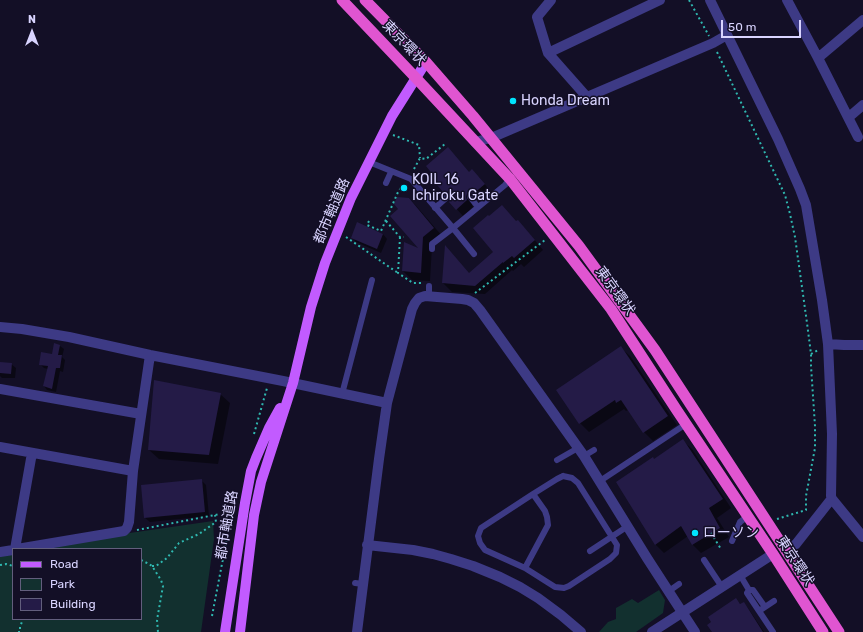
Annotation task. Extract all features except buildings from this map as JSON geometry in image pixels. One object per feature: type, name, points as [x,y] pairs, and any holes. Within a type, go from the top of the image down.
[{"type":"highway","name":"東京環状","points":[[342,0],[510,180],[611,309],[773,554],[822,632]]},
{"type":"highway","name":"東京環状","points":[[365,0],[426,62],[491,138],[579,246],[655,350],[839,632]]},
{"type":"main road","name":"都市軸道路","points":[[240,632],[254,515],[261,482],[293,383],[311,307],[325,263],[351,198],[392,116],[415,77],[426,62]]},
{"type":"main road","name":"都市軸道路","points":[[225,632],[243,510],[252,471],[256,458],[293,383]]},
{"type":"street","points":[[551,0],[537,18],[548,53],[586,96]]},
{"type":"street","points":[[548,53],[660,0]]},
{"type":"street","points":[[710,0],[778,139],[798,183],[806,205],[828,344],[832,434],[831,496],[863,536]]},
{"type":"street","points":[[792,2],[818,58],[858,137]]},
{"type":"street","points":[[818,58],[863,20]]},
{"type":"street","points":[[475,142],[491,138],[586,96],[713,43],[727,35]]},
{"type":"street","points":[[849,117],[863,105]]},
{"type":"street","points":[[357,632],[359,583],[368,545],[387,403],[412,309],[419,298],[425,296],[429,291],[474,303],[485,317],[600,480],[695,632]]},
{"type":"street","points":[[0,327],[69,337],[387,403]]},
{"type":"street","points":[[828,344],[863,345]]},
{"type":"street","points":[[21,548],[124,531],[127,528],[129,522],[133,471],[150,355]]},
{"type":"street","points":[[0,388],[141,414]]},
{"type":"street","points":[[0,448],[133,471]]},
{"type":"street","points":[[15,548],[32,453]]},
{"type":"street","points":[[787,551],[796,544],[832,499]]},
{"type":"street","points":[[368,545],[413,550],[432,554],[473,566],[500,577],[538,598],[581,632]]},
{"type":"street","points":[[0,552],[12,550]]},
{"type":"street","points":[[652,632],[773,554]]},
{"type":"lane","points":[[369,162],[411,179],[474,254]]},
{"type":"lane","points":[[386,183],[391,172]]},
{"type":"lane","points":[[432,249],[432,244],[510,180]]},
{"type":"lane","points":[[470,197],[478,207]]},
{"type":"lane","points":[[435,208],[446,198]]},
{"type":"lane","points":[[342,394],[372,280]]},
{"type":"lane","points":[[600,480],[686,424]]},
{"type":"lane","points":[[557,460],[581,452],[594,450]]},
{"type":"lane","points":[[563,476],[572,478],[578,483],[612,536],[617,545],[616,553],[610,559],[564,588],[555,587],[525,568],[485,550],[480,543],[478,536],[481,528],[533,494],[563,476]]},
{"type":"lane","points":[[525,568],[548,525],[545,511],[533,494]]},
{"type":"lane","points":[[732,541],[740,522],[748,516]]},
{"type":"lane","points":[[590,551],[628,526]]},
{"type":"lane","points":[[704,560],[722,587]]},
{"type":"lane","points":[[740,575],[749,590],[747,593],[773,632]]},
{"type":"lane","points":[[669,591],[679,584]]},
{"type":"lane","points":[[749,590],[753,590],[765,607]]},
{"type":"lane","points":[[759,611],[774,601]]},
{"type":"path","points":[[688,0],[713,43],[785,194],[795,237],[811,354],[815,448],[806,496],[806,510],[767,522]]},
{"type":"path","points":[[392,135],[419,145],[420,158],[414,169]]},
{"type":"path","points":[[420,158],[426,159],[445,144]]},
{"type":"path","points":[[369,221],[367,226],[381,232],[402,186]]},
{"type":"path","points":[[386,221],[400,237],[404,238]]},
{"type":"path","points":[[398,272],[400,237]]},
{"type":"path","points":[[349,239],[413,283],[422,283]]},
{"type":"path","points":[[474,294],[547,239]]},
{"type":"path","points":[[127,528],[131,531],[220,514]]},
{"type":"path","points":[[152,566],[156,566],[167,558],[178,543],[199,534],[216,522],[215,515]]},
{"type":"path","points":[[711,533],[721,549]]},
{"type":"path","points":[[142,560],[152,566],[161,580],[162,586],[157,620],[158,632]]},
{"type":"path","points":[[0,565],[6,564],[12,566]]},
{"type":"path","points":[[18,632],[20,632],[23,620]]},
{"type":"green space","points":[[213,521],[214,539],[201,632],[0,632],[0,556],[12,554],[12,620],[142,620],[142,548],[40,548],[67,542]]},
{"type":"green space","points":[[659,590],[665,600],[663,613],[636,632],[599,632],[608,622],[616,619],[616,608],[632,599],[638,603]]},
{"type":"place","name":"Honda Dream","points":[[513,101]]},
{"type":"place","name":"KOIL 16 Ichiroku Gate","points":[[404,188]]},
{"type":"place","name":"ローソン","points":[[695,533]]}]
